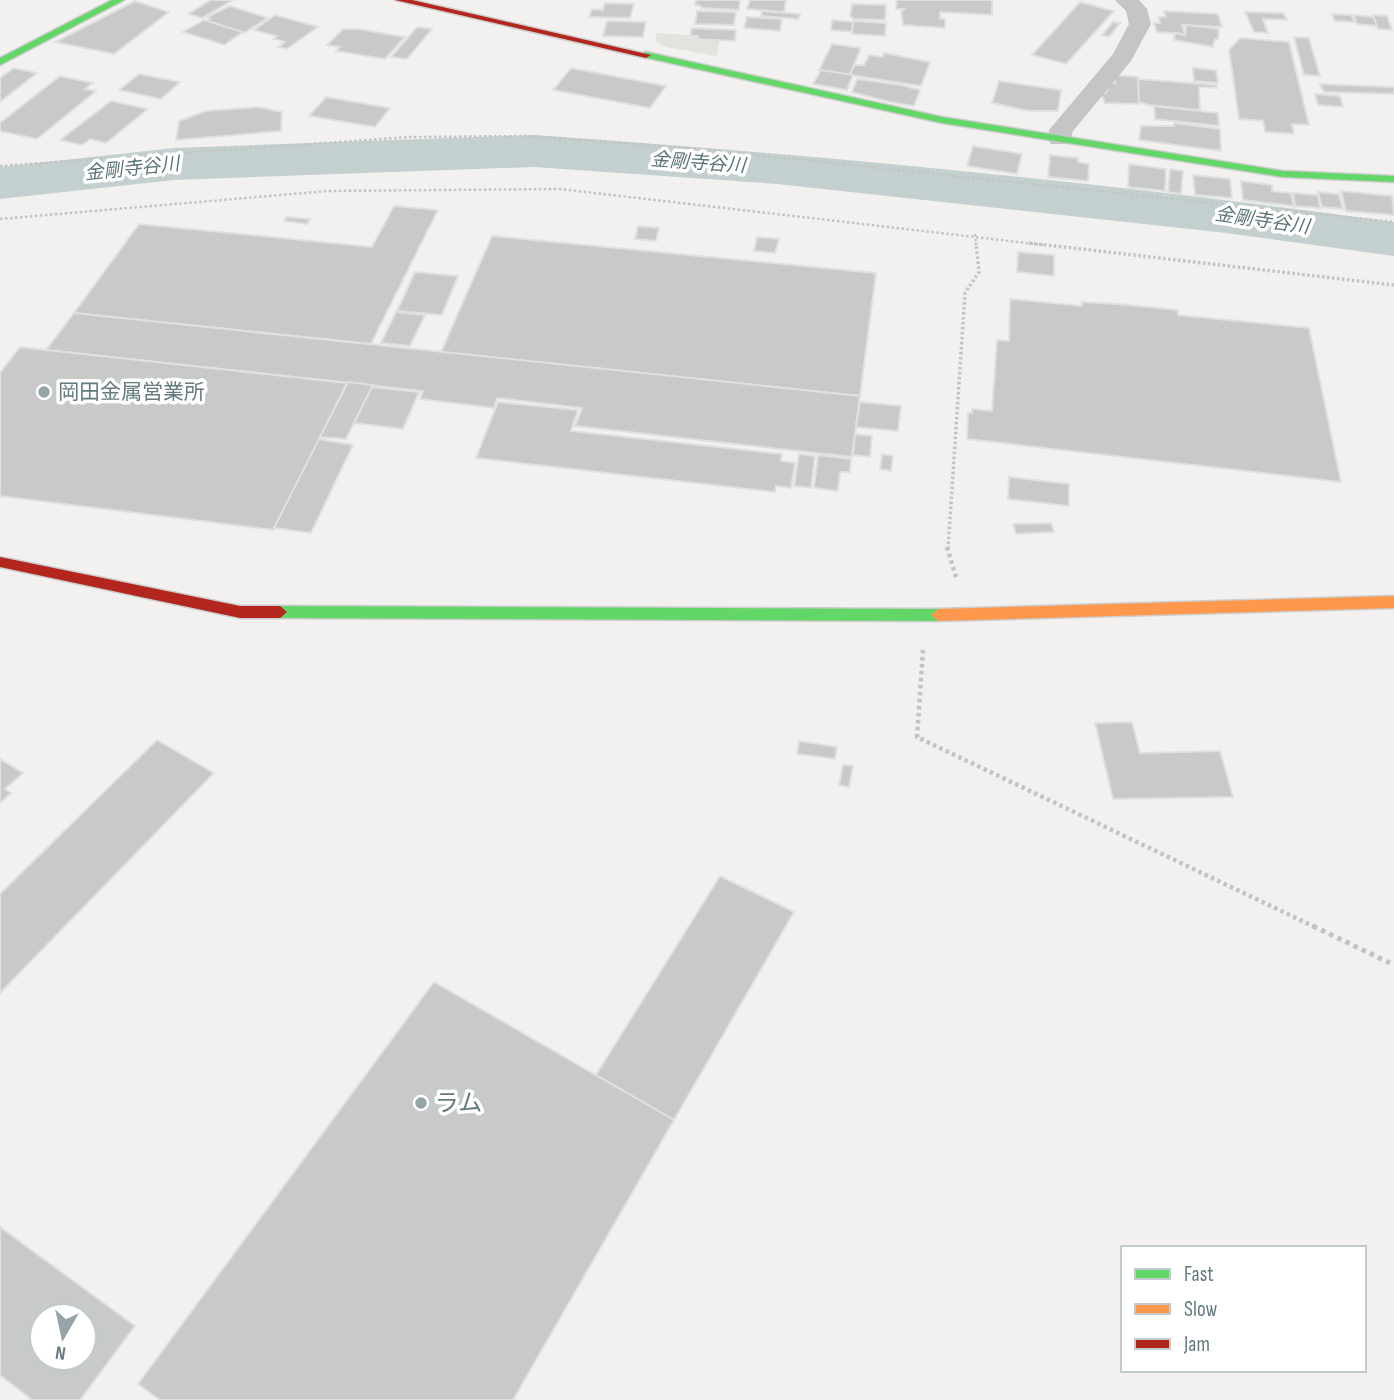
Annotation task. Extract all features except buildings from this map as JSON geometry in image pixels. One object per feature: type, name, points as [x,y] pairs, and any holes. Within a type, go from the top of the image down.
[{"type":"street","points":[[0,62],[119,0]]},
{"type":"street","points":[[400,0],[942,120],[1283,174],[1394,179]]},
{"type":"street","points":[[1060,139],[1061,130],[1123,56],[1140,24],[1136,9],[1126,0]]},
{"type":"street","points":[[0,562],[240,612],[924,615],[1394,602]]},
{"type":"path","points":[[0,166],[410,137],[528,136],[698,149],[1394,222]]},
{"type":"path","points":[[0,219],[327,191],[546,188],[975,234],[1394,285]]},
{"type":"path","points":[[966,614],[947,547],[965,293],[979,272],[975,234]]},
{"type":"path","points":[[924,615],[917,737],[1394,965]]},
{"type":"shaded area","points":[[656,33],[720,37],[717,56],[666,47],[656,41]]},
{"type":"waterway","name":"金剛寺谷川","points":[[0,183],[174,164],[534,151],[777,168],[1226,216],[1394,239]]},
{"type":"traffic: fast","points":[[0,62],[119,0]]},
{"type":"traffic: fast","points":[[646,55],[942,120],[1283,174],[1394,179]]},
{"type":"traffic: fast","points":[[280,612],[938,615]]},
{"type":"traffic: slow","points":[[938,615],[1394,602]]},
{"type":"traffic: jam","points":[[400,0],[646,55]]},
{"type":"traffic: jam","points":[[0,562],[240,612],[280,612]]},
{"type":"place","name":"岡田金属営業所","points":[[44,392]]},
{"type":"place","name":"ラム","points":[[421,1103]]}]
